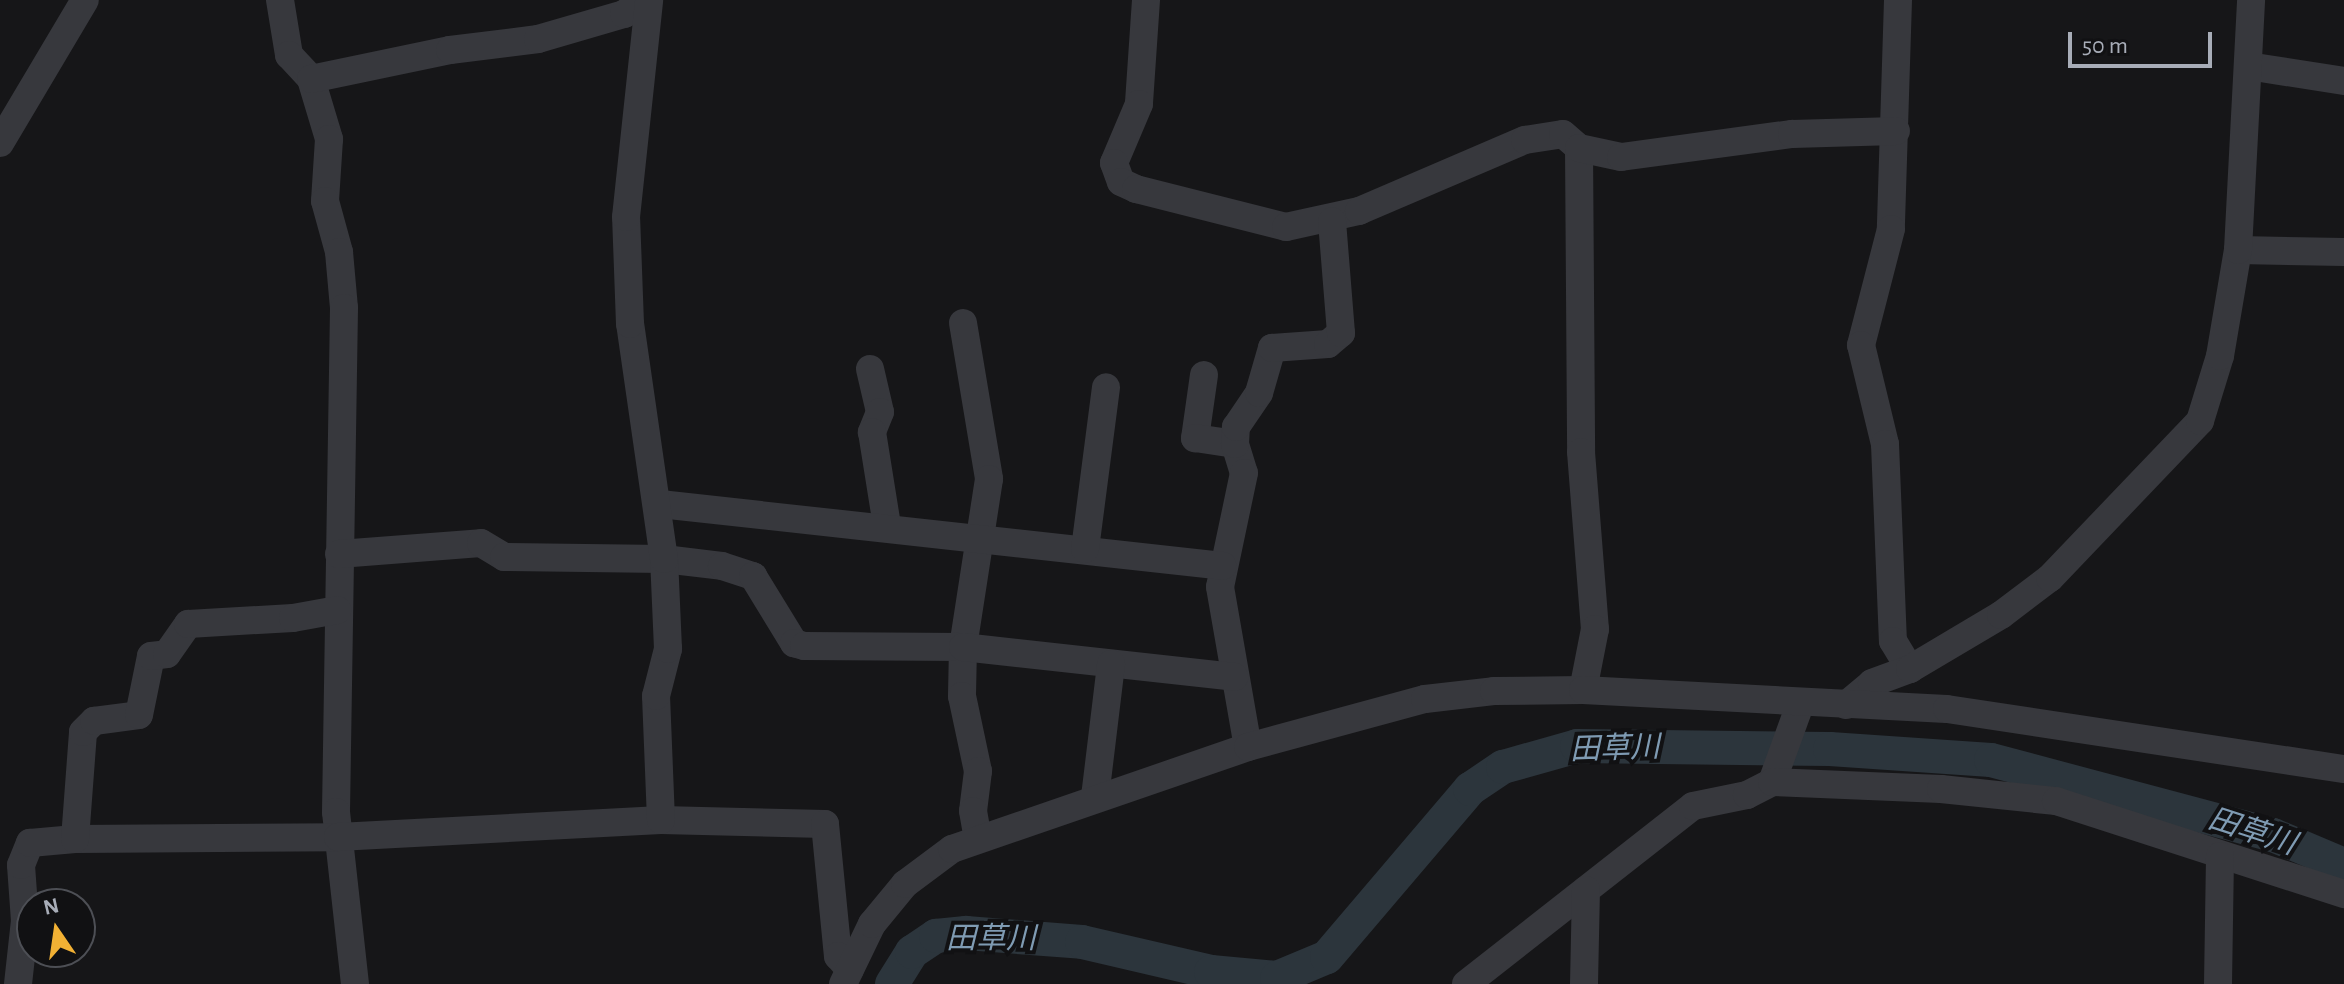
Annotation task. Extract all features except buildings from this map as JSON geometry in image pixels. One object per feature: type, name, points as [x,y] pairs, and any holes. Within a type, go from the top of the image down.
[{"type":"street","points":[[0,143],[85,0]]},
{"type":"street","points":[[280,0],[289,55],[311,79],[329,139],[325,201],[339,252],[344,308],[337,610],[338,837],[355,984]]},
{"type":"street","points":[[311,79],[450,50],[538,39],[624,14],[647,0]]},
{"type":"street","points":[[647,0],[626,217],[630,324],[660,504],[664,559],[668,649],[656,696],[661,820]]},
{"type":"street","points":[[1146,0],[1139,104],[1114,163],[1121,182],[1286,227],[1332,221],[1525,140],[1563,134],[1579,148],[1621,157],[1792,134],[1896,131]]},
{"type":"street","points":[[1898,0],[1891,229],[1861,345],[1885,444],[1893,641],[1910,669]]},
{"type":"street","points":[[1846,705],[1872,683],[1910,669],[2001,615],[2050,578],[2200,421],[2220,356],[2238,250],[2251,0]]},
{"type":"street","points":[[2248,66],[2344,81]]},
{"type":"street","points":[[1579,148],[1581,452],[1595,629],[1583,690]]},
{"type":"street","points":[[1248,747],[1220,587],[1244,473],[1235,444],[1236,427],[1259,393],[1272,348],[1328,344],[1341,333],[1332,221]]},
{"type":"street","points":[[2238,250],[2344,252]]},
{"type":"street","points":[[963,323],[989,479],[963,647],[962,696],[978,771],[973,811],[978,838]]},
{"type":"street","points":[[870,369],[880,412],[872,432],[887,526]]},
{"type":"street","points":[[1204,375],[1195,438],[1235,444]]},
{"type":"street","points":[[1085,549],[1106,387]]},
{"type":"street","points":[[660,504],[980,535],[1223,566]]},
{"type":"street","points":[[339,554],[481,543],[504,557],[664,559],[722,566],[753,576],[794,643],[804,646],[963,647],[1234,677]]},
{"type":"street","points":[[75,839],[83,732],[94,721],[139,715],[151,656],[167,654],[188,624],[293,618],[337,610]]},
{"type":"street","points":[[1095,797],[1111,664]]},
{"type":"street","points":[[846,977],[872,924],[905,884],[937,858],[978,838],[1248,747],[1425,699],[1583,690],[1799,714],[1846,705],[2030,718],[2187,748],[2344,769]]},
{"type":"street","points":[[1772,782],[1799,714]]},
{"type":"street","points":[[1466,984],[1693,806],[1747,795],[1772,782],[2017,794],[2056,801],[2344,894]]},
{"type":"street","points":[[18,984],[25,921],[21,865],[30,843],[75,839],[338,837],[661,820],[825,824],[836,946],[846,977]]},
{"type":"street","points":[[2218,984],[2220,856]]},
{"type":"street","points":[[1584,984],[1586,890]]},
{"type":"waterway","name":"田草川","points":[[892,984],[912,952],[936,936],[966,933],[1082,942],[1211,972],[1277,978],[1327,957],[1470,789],[1503,767],[1577,746],[1830,749],[1991,760],[2273,835],[2344,865]]}]
